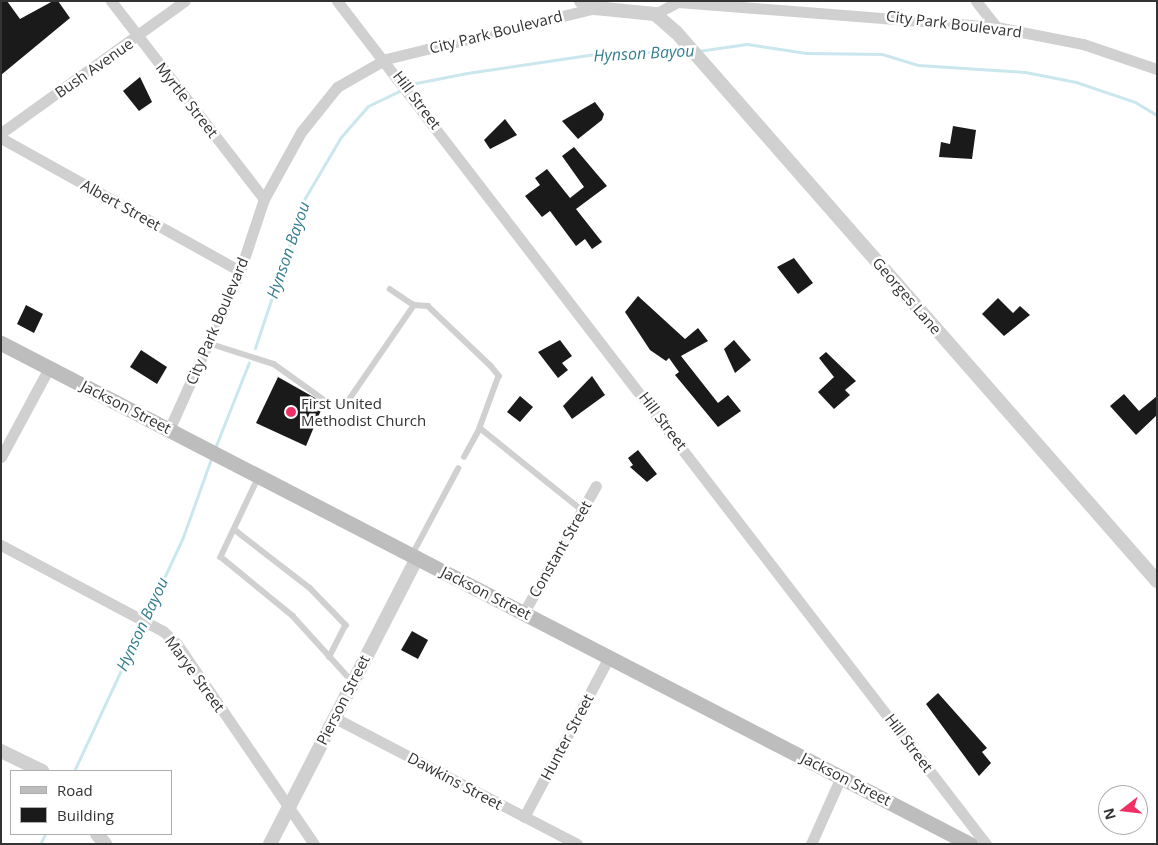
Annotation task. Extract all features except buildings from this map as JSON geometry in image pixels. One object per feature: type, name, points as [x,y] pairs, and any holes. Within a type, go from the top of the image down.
[{"type":"main road","name":"Jackson Street","points":[[1,343],[524,612],[966,843]]},
{"type":"street","name":"Myrtle Street","points":[[111,1],[264,199]]},
{"type":"street","name":"Bush Avenue","points":[[1,133],[138,37],[185,1]]},
{"type":"street","name":"Hill Street","points":[[337,1],[386,59],[986,844]]},
{"type":"street","points":[[581,1],[594,8]]},
{"type":"street","points":[[976,1],[996,27]]},
{"type":"street","name":"City Park Boulevard","points":[[169,430],[240,271],[264,199],[325,100],[337,87],[386,59],[594,8],[655,14],[679,2],[996,27],[1083,44],[1157,69]]},
{"type":"street","name":"Georges Lane","points":[[655,14],[676,32],[1157,581]]},
{"type":"street","name":"Albert Street","points":[[1,138],[240,271]]},
{"type":"street","points":[[1,457],[49,368]]},
{"type":"street","name":"Constant Street","points":[[524,612],[596,486]]},
{"type":"street","name":"Marye Street","points":[[1,545],[164,632],[177,644],[314,844]]},
{"type":"street","name":"Pierson Street","points":[[270,844],[415,557]]},
{"type":"street","name":"Hunter Street","points":[[524,817],[609,657]]},
{"type":"street","name":"Dawkins Street","points":[[334,717],[577,844]]},
{"type":"street","points":[[1,751],[40,770]]},
{"type":"street","points":[[811,844],[841,777]]},
{"type":"lane","points":[[390,289],[414,305],[428,306],[499,376],[480,428],[464,457]]},
{"type":"lane","points":[[338,406],[346,404],[414,305]]},
{"type":"lane","points":[[208,343],[274,364],[323,399]]},
{"type":"lane","points":[[480,428],[582,510]]},
{"type":"lane","points":[[415,557],[458,469]]},
{"type":"lane","points":[[259,477],[221,557],[227,566],[293,616],[352,681]]},
{"type":"lane","points":[[235,530],[310,588],[346,625],[330,657]]},
{"type":"waterway","name":"Hynson Bayou","points":[[698,51],[747,44],[806,53],[882,54],[918,65],[1025,72],[1076,82],[1135,102],[1157,115]]},
{"type":"waterway","name":"Hynson Bayou","points":[[255,348],[305,198],[341,137],[368,106],[416,83],[467,73],[610,52],[689,52]]},
{"type":"waterway","name":"Hynson Bayou","points":[[215,448],[249,362]]},
{"type":"waterway","name":"Hynson Bayou","points":[[74,770],[183,537],[212,456]]},
{"type":"waterway","name":"Hynson Bayou","points":[[40,844],[44,835]]},
{"type":"place","name":"First United Methodist Church","points":[[291,412]]}]
